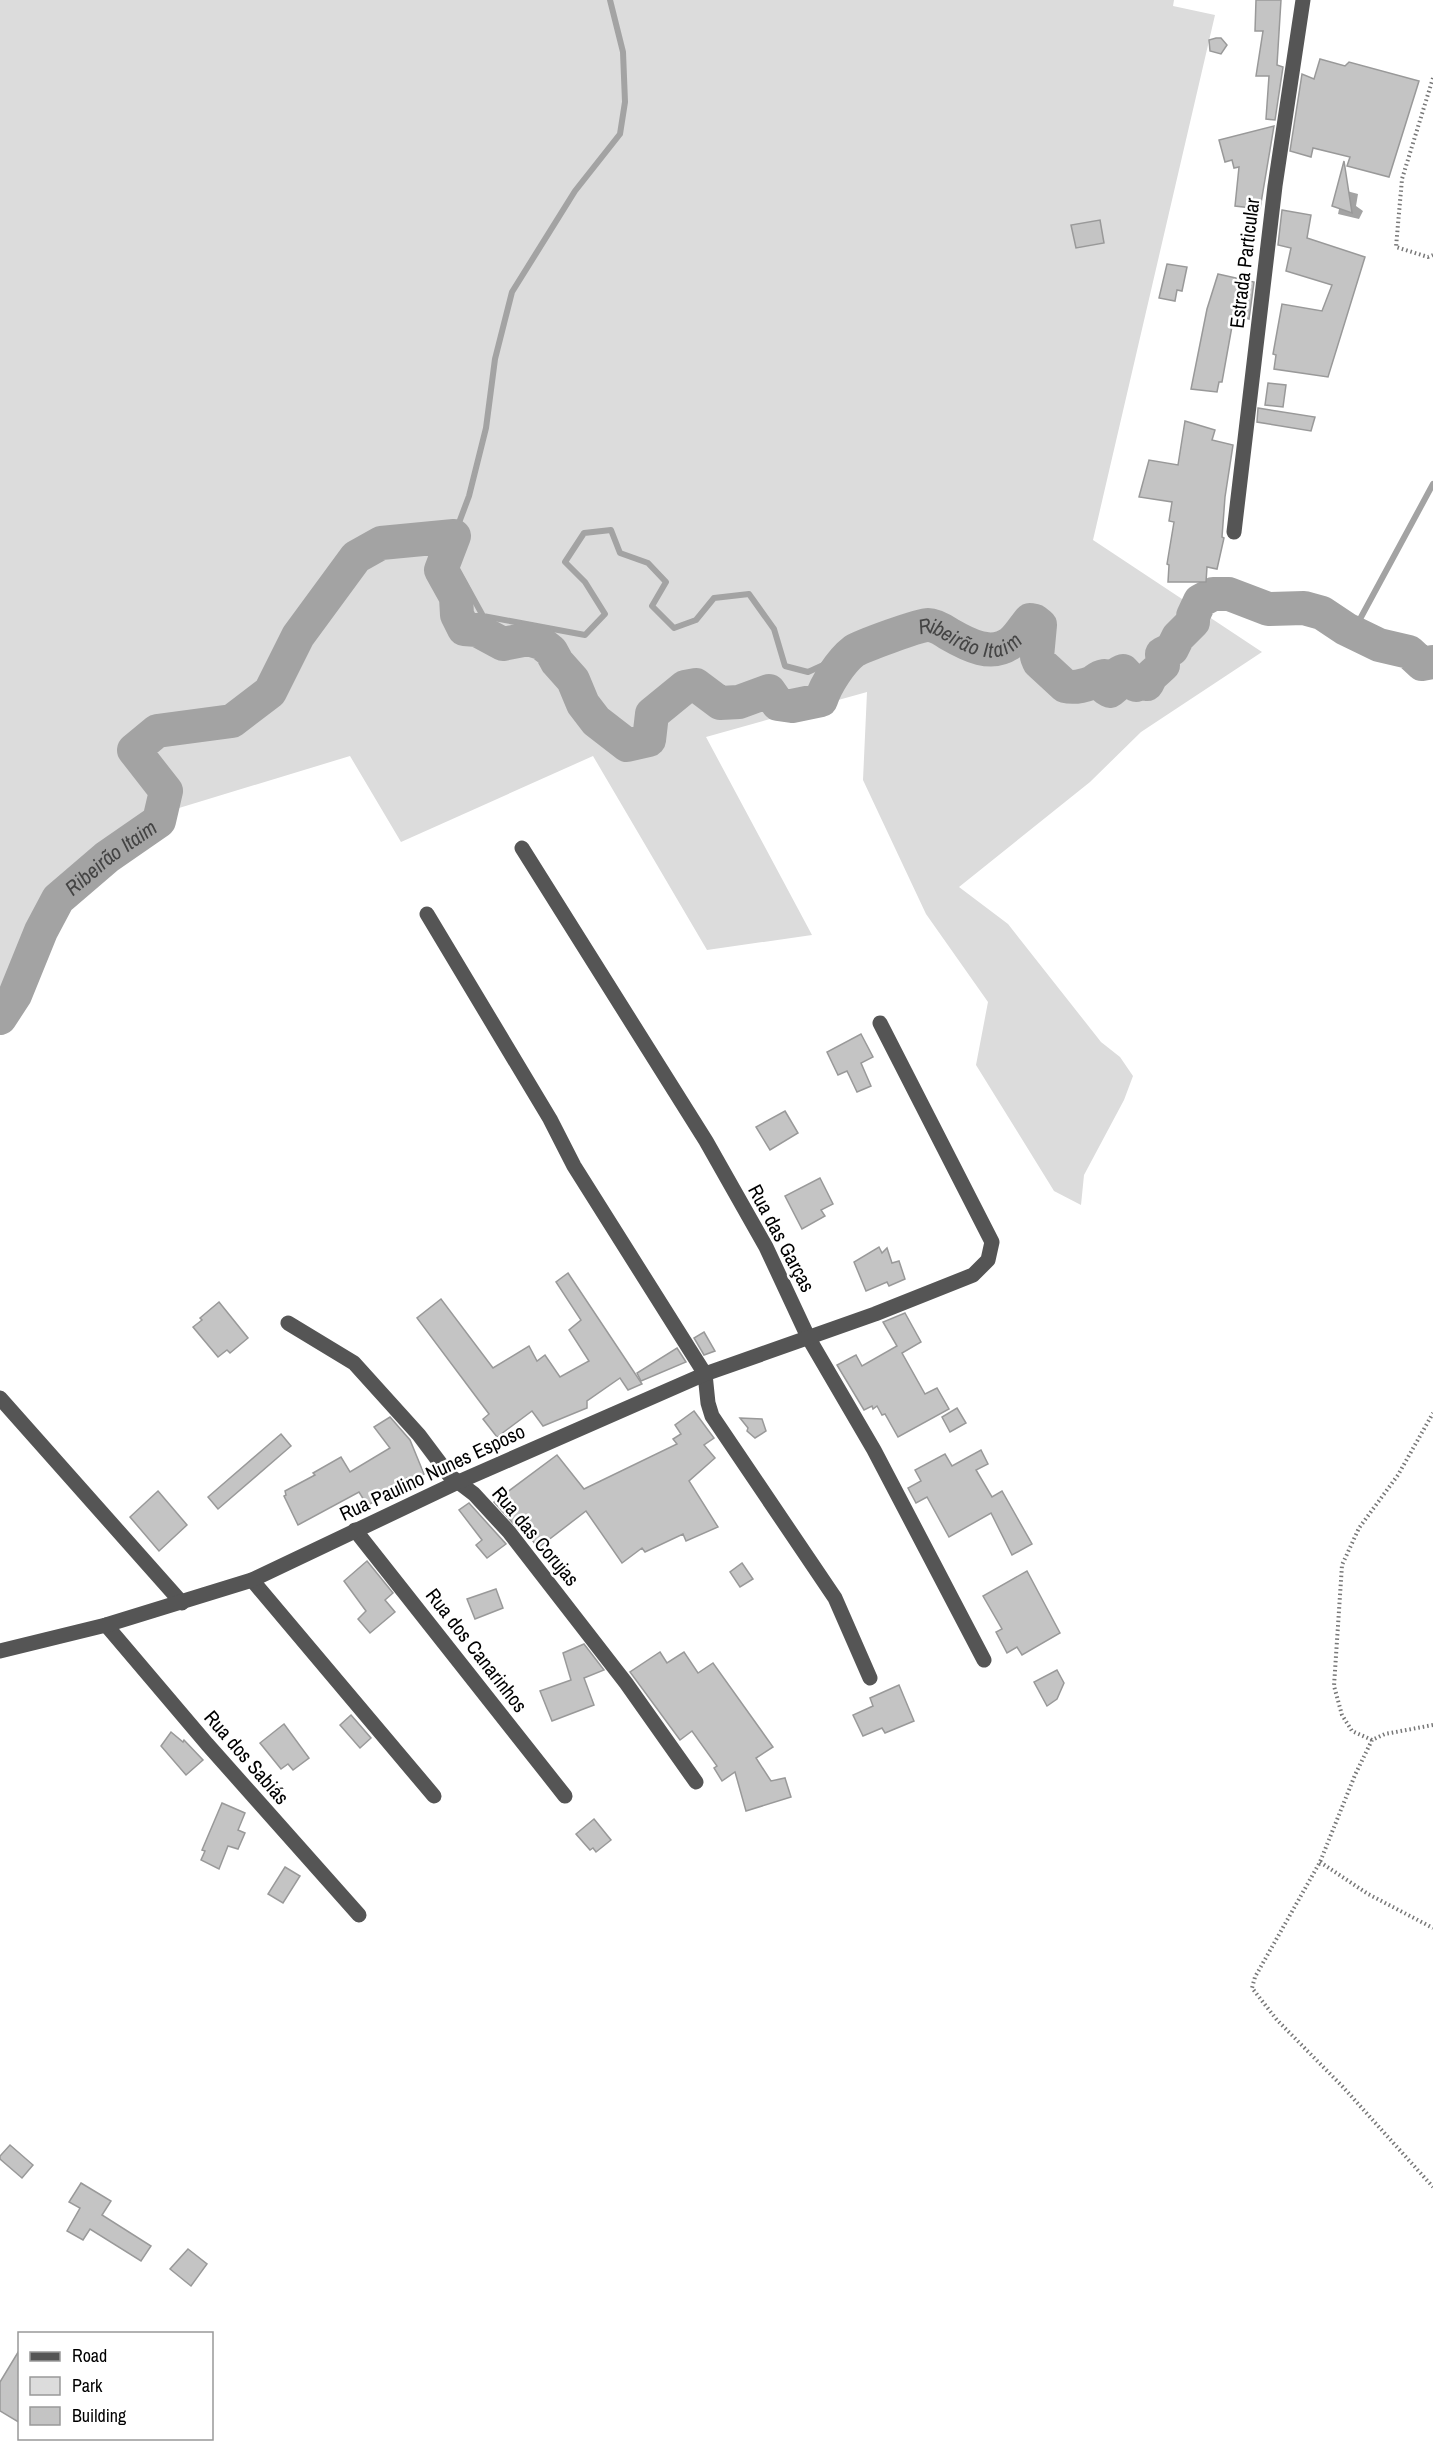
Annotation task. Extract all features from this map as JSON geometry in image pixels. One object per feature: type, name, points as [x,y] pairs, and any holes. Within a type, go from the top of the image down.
[{"type":"street","name":"Estrada Particular","points":[[1234,532],[1275,186],[1303,0]]},
{"type":"street","name":"Rua das Garças","points":[[522,848],[706,1142],[766,1246],[808,1337],[874,1450],[984,1660]]},
{"type":"street","points":[[427,914],[550,1119],[574,1166],[705,1374],[708,1403],[712,1416],[835,1598],[870,1678]]},
{"type":"street","name":"Rua Paulino Nunes Esposo","points":[[0,1651],[182,1604],[252,1580],[456,1483],[705,1374],[875,1314],[973,1275],[988,1260],[992,1242],[880,1023]]},
{"type":"street","name":"Rua das Corujas","points":[[288,1323],[354,1363],[418,1435],[456,1483],[474,1494],[509,1532],[626,1683],[696,1782]]},
{"type":"street","points":[[0,1398],[182,1604]]},
{"type":"street","name":"Rua dos Canarinhos","points":[[355,1530],[565,1796]]},
{"type":"street","points":[[252,1580],[435,1796]]},
{"type":"street","name":"Rua dos Sabiás","points":[[106,1625],[207,1744],[359,1915]]},
{"type":"path","points":[[1433,78],[1402,179],[1396,247],[1428,257],[1433,255]]},
{"type":"path","points":[[1372,1740],[1352,1731],[1342,1715],[1334,1686],[1342,1565],[1359,1528],[1398,1475],[1433,1413]]},
{"type":"path","points":[[1433,1725],[1385,1734],[1372,1740],[1354,1775],[1320,1862],[1255,1977],[1252,1988],[1277,2020],[1343,2087],[1433,2187]]},
{"type":"path","points":[[1320,1862],[1368,1894],[1433,1928]]},
{"type":"green space","points":[[0,0],[1174,0],[1173,6],[1215,15],[1093,540],[1262,652],[1141,732],[1090,782],[959,887],[1008,924],[1101,1042],[1120,1057],[1133,1076],[1124,1100],[1084,1175],[1081,1205],[1054,1191],[976,1065],[988,1002],[926,914],[863,780],[867,692],[706,737],[812,935],[707,950],[593,756],[401,842],[350,756],[143,819],[46,894],[0,990]]},
{"type":"shaded area","points":[[1343,190],[1358,194],[1356,206],[1363,211],[1359,219],[1338,214]]},
{"type":"building","points":[[1256,0],[1281,0],[1277,65],[1283,67],[1275,120],[1266,119],[1269,76],[1256,76],[1263,31],[1255,31]]},
{"type":"building","points":[[1221,38],[1227,45],[1221,54],[1210,51],[1209,40]]},
{"type":"building","points":[[1320,59],[1345,66],[1349,62],[1419,81],[1389,177],[1347,166],[1350,157],[1313,148],[1311,157],[1290,151],[1302,74],[1314,79]]},
{"type":"building","points":[[1274,126],[1260,209],[1235,206],[1239,167],[1234,168],[1232,160],[1225,162],[1219,140]]},
{"type":"building","points":[[1344,161],[1352,213],[1332,206]]},
{"type":"building","points":[[1282,210],[1311,215],[1307,238],[1365,257],[1328,377],[1274,369],[1276,355],[1273,354],[1282,304],[1322,311],[1332,285],[1286,271],[1291,248],[1278,245]]},
{"type":"building","points":[[1100,220],[1104,243],[1076,248],[1071,225]]},
{"type":"building","points":[[1167,264],[1187,267],[1182,291],[1177,290],[1175,301],[1159,298]]},
{"type":"building","points":[[1218,274],[1254,282],[1249,319],[1234,315],[1222,382],[1219,382],[1217,392],[1191,389],[1207,309]]},
{"type":"building","points":[[1268,383],[1286,385],[1283,407],[1265,405]]},
{"type":"building","points":[[1258,408],[1315,417],[1311,431],[1257,422]]},
{"type":"building","points":[[1185,421],[1215,430],[1212,440],[1233,445],[1225,497],[1222,537],[1224,538],[1217,569],[1207,567],[1206,582],[1168,582],[1169,565],[1167,564],[1174,522],[1169,521],[1172,502],[1139,497],[1149,460],[1178,465]]},
{"type":"building","points":[[861,1034],[873,1057],[861,1063],[871,1086],[857,1092],[847,1071],[838,1075],[827,1052]]},
{"type":"building","points":[[785,1111],[798,1133],[770,1150],[756,1127]]},
{"type":"building","points":[[820,1178],[833,1204],[821,1210],[825,1216],[802,1229],[785,1196]]},
{"type":"building","points":[[879,1247],[882,1253],[887,1248],[892,1263],[899,1261],[905,1279],[889,1286],[887,1282],[866,1291],[854,1262]]},
{"type":"building","points":[[568,1273],[642,1384],[628,1390],[620,1378],[587,1401],[587,1408],[543,1426],[532,1411],[497,1437],[483,1419],[489,1414],[417,1318],[441,1299],[493,1368],[529,1346],[537,1361],[545,1355],[560,1377],[589,1361],[569,1330],[581,1320],[556,1282]]},
{"type":"building","points":[[219,1302],[248,1338],[230,1353],[227,1350],[218,1357],[193,1327]]},
{"type":"building","points":[[905,1313],[921,1342],[902,1353],[925,1394],[937,1388],[949,1409],[898,1437],[885,1414],[882,1415],[877,1406],[864,1410],[837,1365],[856,1355],[862,1366],[897,1346],[883,1322]]},
{"type":"building","points":[[704,1332],[715,1351],[704,1355],[694,1338]]},
{"type":"building","points":[[677,1348],[686,1362],[641,1381],[637,1373]]},
{"type":"building","points":[[957,1408],[966,1423],[950,1432],[942,1417]]},
{"type":"building","points":[[694,1411],[714,1438],[704,1445],[715,1458],[689,1481],[718,1527],[686,1541],[683,1534],[645,1552],[642,1548],[622,1563],[586,1511],[538,1548],[524,1529],[521,1532],[494,1502],[557,1455],[584,1489],[677,1444],[673,1439],[681,1434],[675,1425]]},
{"type":"building","points":[[390,1417],[410,1440],[424,1474],[408,1481],[407,1478],[378,1493],[381,1499],[367,1505],[359,1492],[298,1525],[284,1496],[285,1491],[315,1475],[313,1473],[341,1457],[350,1472],[390,1448],[374,1427]]},
{"type":"building","points":[[740,1418],[762,1419],[766,1431],[755,1438],[747,1431],[748,1428]]},
{"type":"building","points":[[281,1434],[291,1446],[218,1509],[208,1497]]},
{"type":"building","points":[[981,1450],[988,1464],[976,1470],[992,1497],[1002,1491],[1032,1544],[1012,1555],[991,1513],[949,1537],[927,1497],[916,1503],[908,1488],[921,1481],[915,1470],[945,1454],[952,1466]]},
{"type":"building","points":[[158,1491],[187,1525],[159,1551],[130,1517]]},
{"type":"building","points":[[469,1503],[506,1544],[487,1558],[476,1545],[482,1540],[459,1510]]},
{"type":"building","points":[[367,1561],[393,1593],[385,1600],[395,1612],[370,1633],[358,1619],[366,1611],[344,1581]]},
{"type":"building","points":[[742,1563],[753,1579],[740,1587],[730,1572]]},
{"type":"building","points":[[1027,1571],[1060,1633],[1022,1655],[1017,1647],[1007,1653],[996,1632],[1002,1629],[983,1596]]},
{"type":"building","points":[[496,1589],[503,1608],[475,1619],[467,1599]]},
{"type":"building","points":[[584,1644],[604,1670],[584,1678],[594,1705],[552,1721],[540,1691],[571,1680],[563,1653]]},
{"type":"building","points":[[660,1652],[667,1663],[684,1652],[698,1673],[713,1663],[773,1747],[756,1758],[771,1781],[785,1778],[791,1797],[746,1811],[735,1772],[722,1781],[714,1768],[717,1766],[692,1731],[680,1740],[630,1672]]},
{"type":"building","points":[[1057,1670],[1064,1683],[1057,1699],[1047,1706],[1034,1682]]},
{"type":"building","points":[[899,1685],[914,1721],[885,1733],[882,1728],[863,1736],[853,1715],[873,1706],[870,1698]]},
{"type":"building","points":[[351,1715],[371,1738],[360,1748],[340,1725]]},
{"type":"building","points":[[284,1724],[309,1758],[293,1770],[288,1764],[281,1769],[260,1743]]},
{"type":"building","points":[[171,1732],[183,1742],[184,1740],[203,1760],[186,1775],[161,1746]]},
{"type":"building","points":[[222,1803],[245,1813],[238,1830],[245,1833],[238,1849],[228,1846],[219,1869],[201,1860],[205,1851],[202,1850]]},
{"type":"building","points":[[594,1819],[611,1840],[596,1852],[593,1848],[590,1850],[576,1834]]},
{"type":"building","points":[[285,1867],[300,1876],[283,1903],[268,1894]]},
{"type":"building","points":[[10,2145],[33,2165],[22,2178],[0,2159]]},
{"type":"building","points":[[81,2183],[111,2201],[102,2215],[151,2246],[141,2261],[90,2229],[83,2240],[67,2231],[80,2208],[69,2202]]},
{"type":"building","points":[[188,2249],[207,2264],[191,2286],[170,2269]]},
{"type":"building","points":[[18,2352],[18,2422],[0,2411],[0,2382]]},
{"type":"waterway","name":"Ribeirão Itaim","points":[[610,0],[623,52],[625,102],[620,134],[575,191],[512,292],[495,359],[486,428],[469,496],[454,536],[455,565],[483,616],[585,635],[605,614],[585,582],[565,562],[584,533],[611,530],[620,553],[648,563],[666,582],[652,606],[674,628],[696,620],[714,598],[749,594],[774,629],[785,666],[808,672],[854,651]]},
{"type":"waterway","points":[[1353,632],[1433,484]]},
{"type":"waterway","name":"Ribeirão Itaim","points":[[0,1018],[15,995],[41,931],[58,899],[107,857],[159,821],[166,791],[134,750],[157,731],[232,721],[270,692],[298,636],[356,557],[381,543],[454,536],[441,570],[456,597],[457,615],[464,629],[477,630],[503,644],[528,639],[541,643],[551,651],[557,662],[573,680],[583,704],[596,721],[627,745],[649,740],[652,714],[685,687],[696,685],[720,703],[739,702],[769,691],[778,704],[792,706],[821,700],[834,673],[854,651],[891,636],[928,625],[939,628],[972,646],[996,649],[1015,640],[1030,620],[1035,621],[1040,625],[1037,657],[1039,662],[1065,686],[1085,685],[1104,676],[1105,688],[1110,691],[1116,686],[1119,673],[1123,671],[1136,685],[1147,684],[1151,676],[1163,665],[1162,654],[1172,649],[1178,637],[1193,622],[1193,616],[1200,601],[1213,594],[1229,594],[1268,609],[1304,608],[1322,613],[1346,629],[1379,645],[1409,652],[1422,664],[1433,662]]}]
